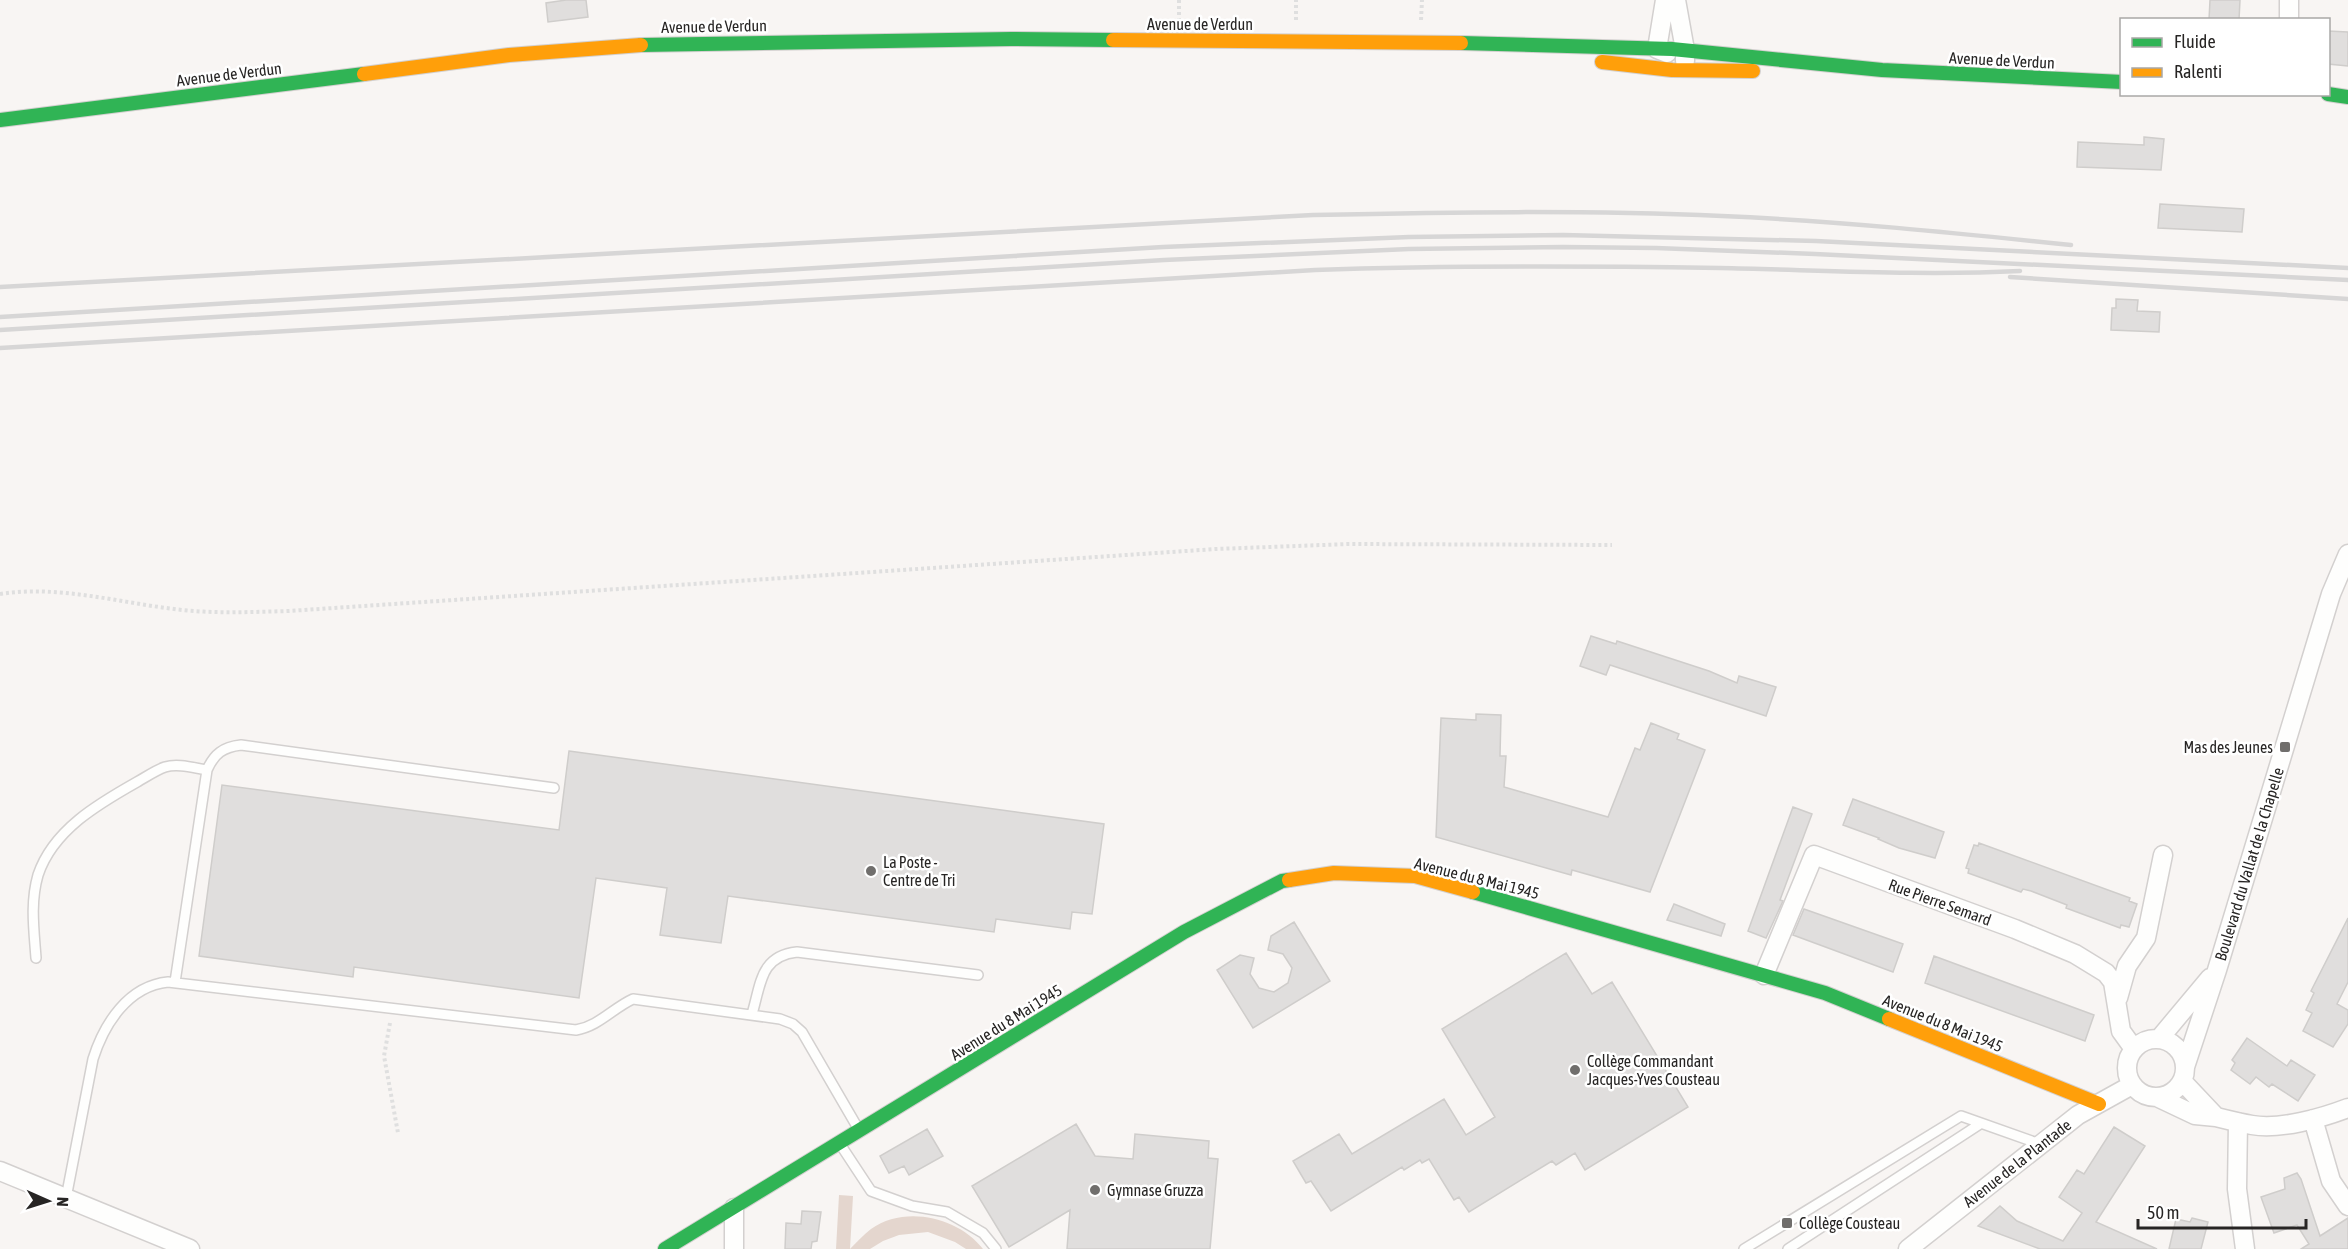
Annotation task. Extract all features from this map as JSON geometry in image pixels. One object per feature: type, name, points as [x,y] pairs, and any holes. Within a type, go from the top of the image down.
[{"type":"main road","name":"Avenue de Verdun","points":[[0,120],[509,55],[668,42],[1011,39],[1433,42]]},
{"type":"main road","points":[[1433,42],[1657,49]]},
{"type":"main road","points":[[1433,42],[1672,70],[1881,70]]},
{"type":"main road","points":[[1685,56],[1881,70]]},
{"type":"main road","name":"Avenue de Verdun","points":[[1881,70],[2120,82]]},
{"type":"main road","points":[[2330,94],[2348,97]]},
{"type":"main road","name":"Avenue du 8 Mai 1945","points":[[665,1249],[1184,932],[1282,881],[1334,873],[1415,876],[1825,993],[2099,1104]]},
{"type":"street","points":[[1665,0],[1657,49],[1685,56],[1710,71]]},
{"type":"street","points":[[1676,0],[1685,56]]},
{"type":"street","points":[[2289,0],[2289,18]]},
{"type":"street","points":[[1635,65],[1685,56]]},
{"type":"street","name":"Boulevard du Vallat de la Chapelle","points":[[2183,1074],[2217,970],[2331,594],[2347,558]]},
{"type":"street","name":"Rue Pierre Semard","points":[[1764,975],[1814,855],[2015,929],[2075,954],[2106,973],[2113,982],[2121,1031],[2134,1049]]},
{"type":"street","points":[[2117,1003],[2127,966],[2146,938],[2163,855]]},
{"type":"street","name":"Boulevard du Vallat de la Chapelle","points":[[2159,1039],[2217,970]]},
{"type":"street","points":[[2157,1097],[2171,1093],[2183,1074],[2183,1059],[2174,1046],[2159,1039],[2141,1043],[2134,1049],[2127,1071],[2132,1085],[2143,1094],[2157,1097],[2195,1115],[2216,1117],[2254,1126],[2313,1119],[2343,1110]]},
{"type":"street","points":[[2183,1074],[2216,1117]]},
{"type":"street","name":"Avenue de la Plantade","points":[[1908,1249],[2078,1115],[2132,1085]]},
{"type":"street","points":[[2313,1119],[2331,1181],[2348,1206]]},
{"type":"street","points":[[2238,1122],[2237,1190],[2245,1249]]},
{"type":"street","points":[[0,1171],[190,1249]]},
{"type":"street","points":[[734,1208],[734,1249]]},
{"type":"lane","points":[[176,982],[207,770],[219,751],[230,746],[241,745],[554,788]]},
{"type":"lane","points":[[36,958],[32,908],[39,873],[50,852],[72,825],[107,799],[164,767],[186,766],[207,770]]},
{"type":"lane","points":[[752,1014],[766,967],[783,953],[797,952],[978,975]]},
{"type":"lane","points":[[66,1198],[93,1059],[107,1025],[139,991],[159,983],[176,982],[576,1030],[588,1028],[633,999],[780,1019],[792,1024],[802,1032],[860,1132]]},
{"type":"lane","points":[[1744,1249],[1960,1116],[2040,1144]]},
{"type":"lane","points":[[1788,1249],[1980,1124]]},
{"type":"lane","points":[[840,1144],[871,1191],[912,1206],[947,1212],[983,1233],[996,1249]]},
{"type":"path","points":[[0,594],[57,591],[177,609],[225,613],[289,611],[1216,549],[1371,544],[1612,545]]},
{"type":"path","points":[[392,1008],[384,1056],[398,1133]]},
{"type":"shaded area","points":[[839,1195],[853,1196],[850,1249],[836,1249]]},
{"type":"shaded area","points":[[915,1216],[946,1222],[960,1229],[983,1249],[966,1249],[955,1242],[928,1232],[899,1235],[870,1249],[850,1249],[871,1229],[885,1222]]},
{"type":"building","points":[[586,0],[588,17],[548,22],[546,3]]},
{"type":"building","points":[[2210,0],[2240,0],[2239,18],[2209,18]]},
{"type":"building","points":[[2330,31],[2348,32],[2348,66],[2330,64]]},
{"type":"building","points":[[2144,137],[2164,139],[2161,170],[2077,167],[2078,142],[2144,145]]},
{"type":"building","points":[[2160,204],[2244,209],[2242,232],[2158,228]]},
{"type":"building","points":[[2116,299],[2138,300],[2137,311],[2160,312],[2159,332],[2111,330],[2112,308],[2116,308]]},
{"type":"building","points":[[1591,636],[1616,644],[1617,641],[1709,671],[1737,683],[1739,676],[1776,687],[1766,716],[1610,665],[1606,675],[1580,666]]},
{"type":"building","points":[[1476,714],[1501,715],[1500,756],[1506,756],[1504,787],[1608,817],[1635,748],[1640,750],[1651,723],[1679,734],[1677,739],[1705,750],[1650,892],[1572,870],[1571,875],[1436,837],[1441,718],[1476,720]]},
{"type":"building","name":"La Poste - Centre de Tri","points":[[569,751],[1104,824],[1092,914],[1072,912],[1070,929],[996,919],[994,932],[728,896],[721,943],[660,935],[667,888],[596,878],[579,998],[354,967],[353,977],[199,956],[222,785],[559,830]]},
{"type":"building","points":[[1853,799],[1944,832],[1935,858],[1899,848],[1843,825]]},
{"type":"building","points":[[1793,807],[1812,814],[1780,900],[1783,901],[1766,938],[1748,931]]},
{"type":"building","points":[[1979,843],[2130,898],[2129,901],[2137,904],[2129,927],[2121,925],[2120,928],[2066,908],[2067,905],[2031,891],[2023,889],[2021,892],[1968,873],[1969,869],[1966,868],[1974,845],[1978,846]]},
{"type":"building","points":[[1674,904],[1725,924],[1721,936],[1667,920]]},
{"type":"building","points":[[1804,909],[1903,944],[1893,972],[1793,935]]},
{"type":"building","points":[[2348,918],[2348,982],[2337,1004],[2348,1010],[2348,1024],[2333,1047],[2303,1031],[2312,1013],[2306,1010],[2314,993],[2311,991]]},
{"type":"building","points":[[1294,922],[1330,981],[1253,1028],[1217,970],[1240,955],[1254,958],[1250,974],[1259,988],[1274,992],[1288,983],[1292,968],[1283,954],[1268,950],[1271,936]]},
{"type":"building","points":[[1566,953],[1592,994],[1612,982],[1688,1107],[1585,1170],[1575,1153],[1556,1165],[1552,1161],[1469,1212],[1459,1197],[1454,1200],[1429,1159],[1422,1163],[1420,1160],[1404,1170],[1402,1167],[1331,1211],[1311,1181],[1306,1183],[1293,1161],[1339,1134],[1352,1154],[1444,1099],[1466,1135],[1495,1117],[1442,1029]]},
{"type":"building","points":[[1934,956],[2094,1015],[2085,1041],[1925,983]]},
{"type":"building","points":[[2247,1038],[2287,1066],[2291,1060],[2315,1075],[2298,1101],[2272,1084],[2269,1087],[2256,1077],[2250,1084],[2231,1070],[2235,1063],[2232,1060]]},
{"type":"building","name":"Gymnase Gruzza","points":[[1076,1124],[1095,1156],[1133,1159],[1135,1134],[1209,1141],[1208,1158],[1218,1159],[1210,1249],[1067,1249],[1070,1210],[1009,1247],[972,1186]]},
{"type":"building","points":[[2114,1127],[2145,1146],[2096,1222],[2157,1249],[2040,1249],[1978,1226],[2000,1206],[2017,1221],[2063,1241],[2082,1213],[2059,1197],[2077,1170],[2084,1174]]},
{"type":"building","points":[[927,1129],[943,1156],[909,1175],[904,1166],[889,1173],[880,1156]]},
{"type":"building","points":[[2297,1173],[2320,1236],[2348,1218],[2348,1249],[2301,1249],[2309,1244],[2297,1225],[2274,1233],[2261,1197],[2285,1189],[2284,1178]]},
{"type":"building","points":[[802,1211],[821,1212],[817,1241],[812,1242],[811,1249],[785,1249],[786,1223],[801,1224]]},
{"type":"building","points":[[2192,1218],[2208,1222],[2201,1249],[2169,1249],[2176,1219],[2190,1222]]},
{"type":"railway","points":[[0,287],[1313,215],[1569,212],[1722,216],[1853,224],[2071,245]]},
{"type":"railway","points":[[0,317],[1163,247],[1409,237],[1563,235],[1816,241],[2348,268]]},
{"type":"railway","points":[[0,330],[1164,260],[1409,249],[1656,248],[2348,280]]},
{"type":"railway","points":[[0,348],[1315,270],[1568,266],[1908,273],[2020,271]]},
{"type":"railway","points":[[2010,277],[2348,299]]},
{"type":"traffic: fast","points":[[641,45],[1011,39],[1113,40]]},
{"type":"traffic: fast","points":[[1461,43],[1672,49],[1882,70],[2120,82]]},
{"type":"traffic: fast","points":[[0,120],[364,74]]},
{"type":"traffic: fast","points":[[2330,94],[2348,97]]},
{"type":"traffic: fast","points":[[665,1249],[1184,932],[1282,881],[1289,880]]},
{"type":"traffic: fast","points":[[1473,892],[1825,993],[1889,1019]]},
{"type":"traffic: slow","points":[[1113,40],[1461,43]]},
{"type":"traffic: slow","points":[[364,74],[509,55],[641,45]]},
{"type":"traffic: slow","points":[[1602,62],[1672,70],[1753,71]]},
{"type":"traffic: slow","points":[[1289,880],[1334,873],[1415,876],[1473,892]]},
{"type":"traffic: slow","points":[[1889,1019],[2099,1104]]},
{"type":"place","name":"Mas des Jeunes","points":[[2285,747]]},
{"type":"place","name":"La Poste - Centre de Tri","points":[[871,871]]},
{"type":"place","name":"Collège Commandant Jacques-Yves Cousteau","points":[[1575,1070]]},
{"type":"place","name":"Gymnase Gruzza","points":[[1095,1190]]},
{"type":"place","name":"Collège Cousteau","points":[[1787,1223]]}]
